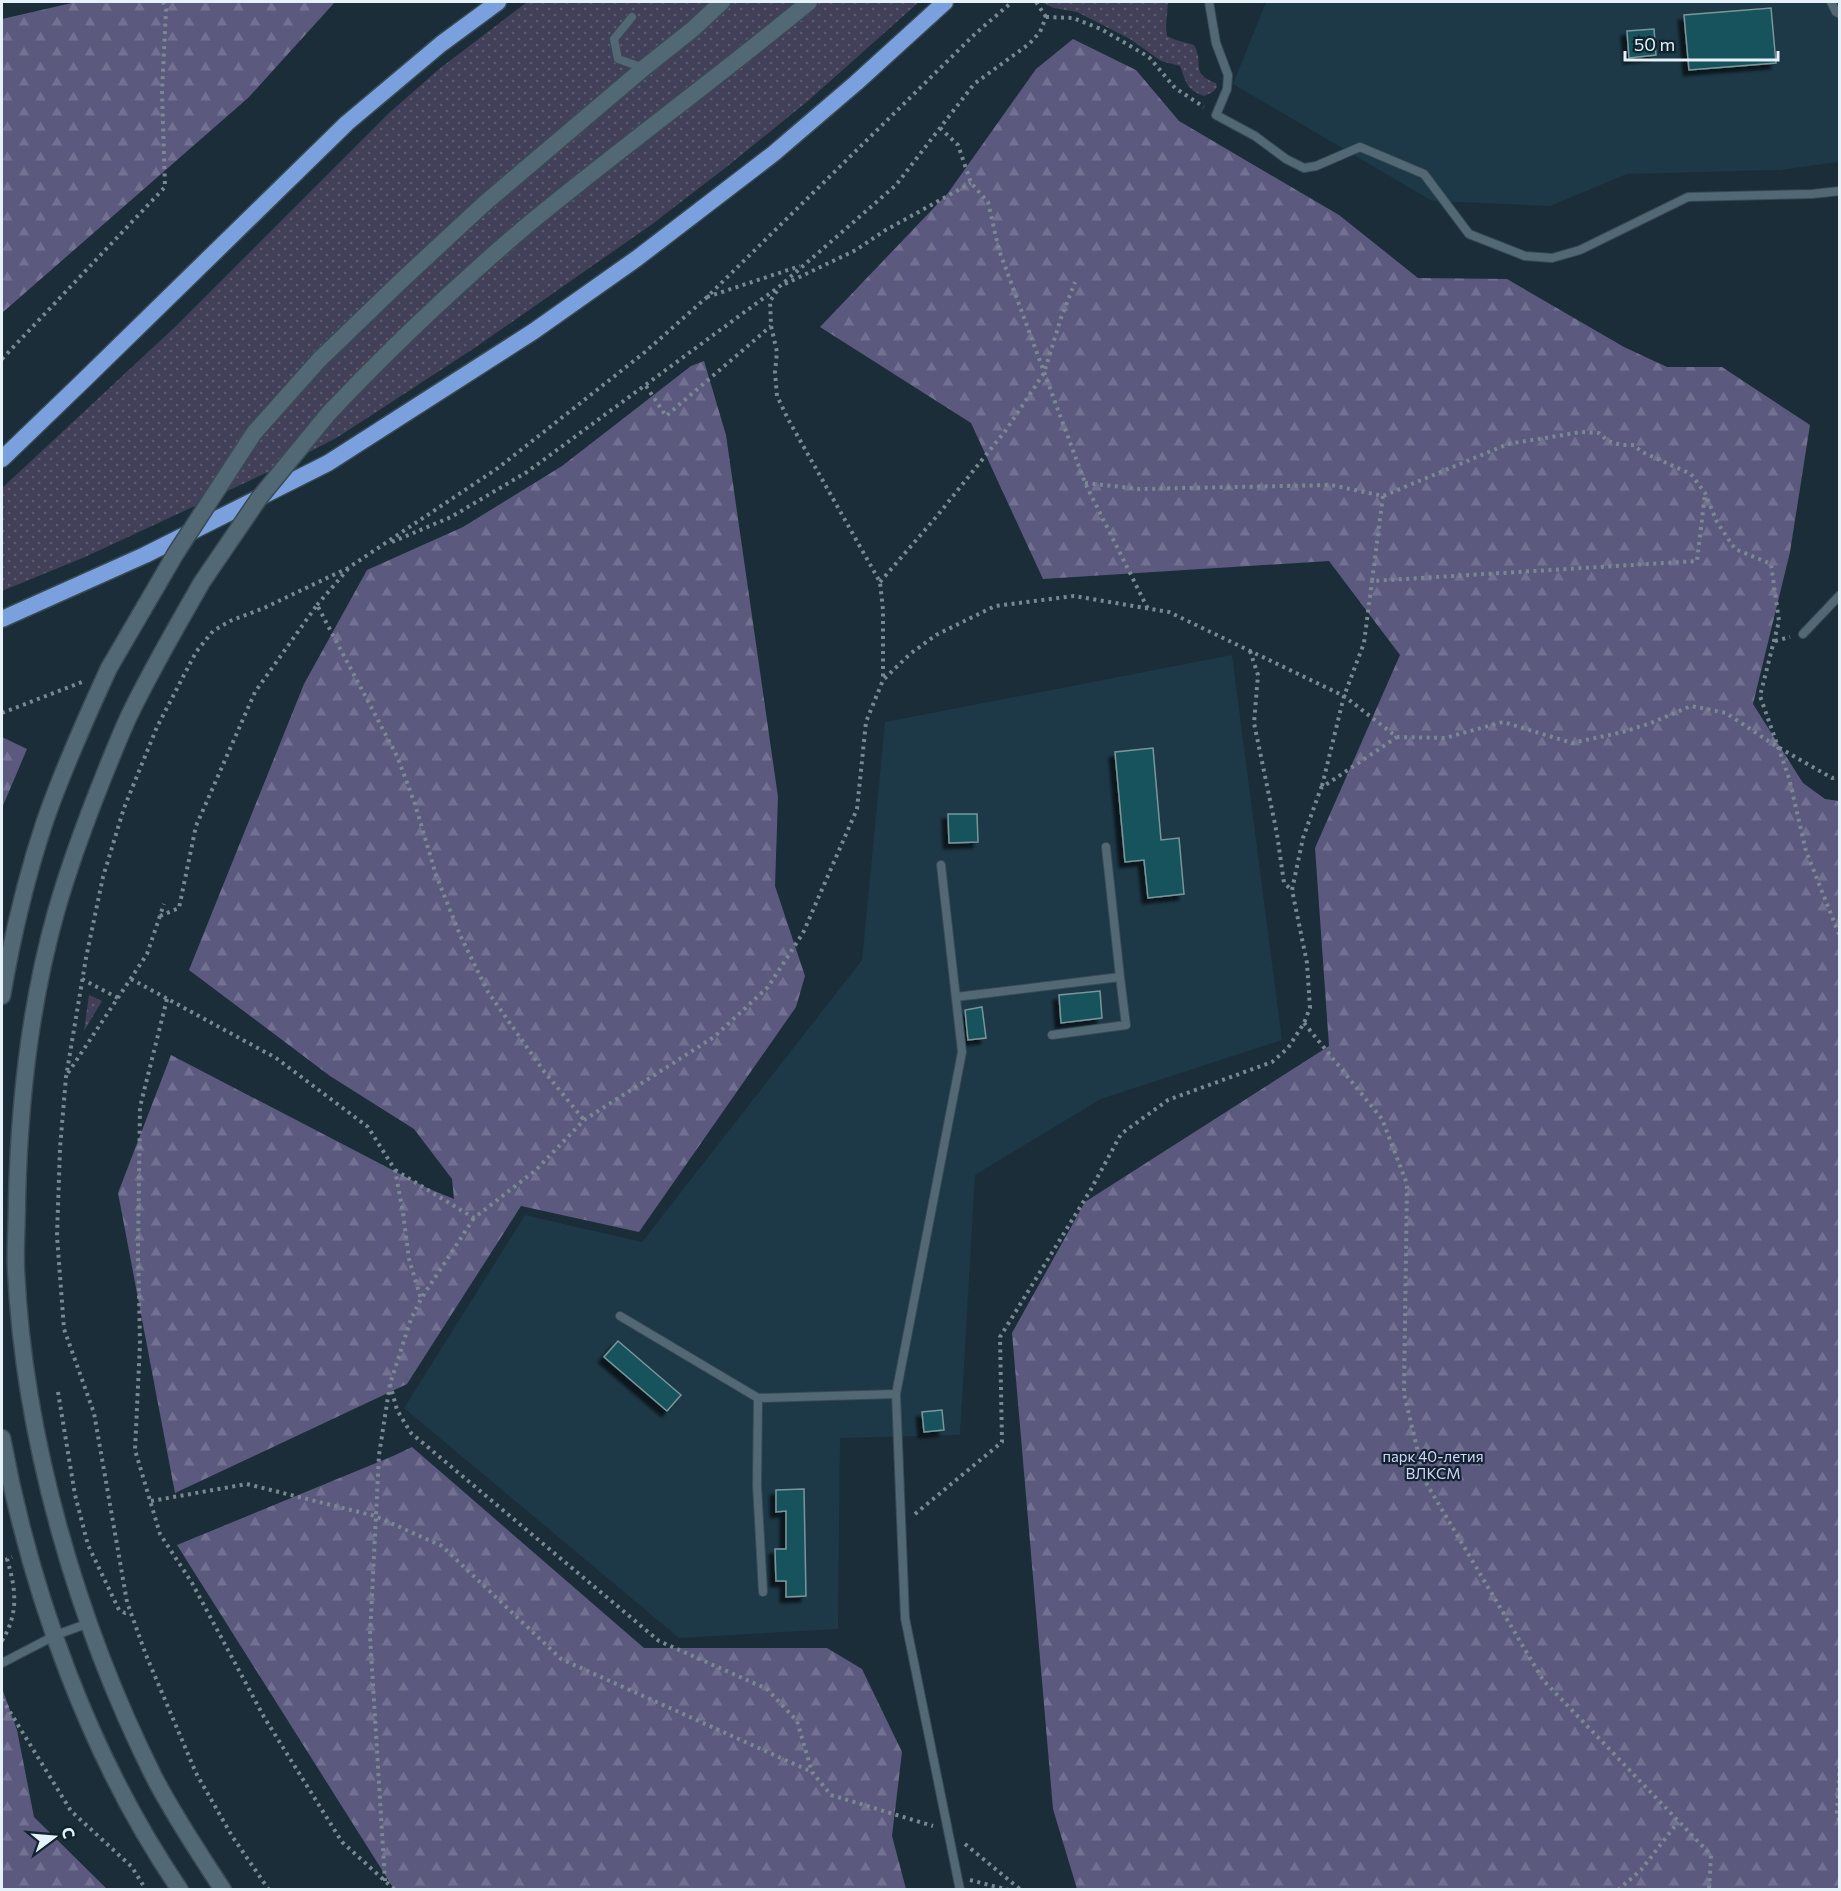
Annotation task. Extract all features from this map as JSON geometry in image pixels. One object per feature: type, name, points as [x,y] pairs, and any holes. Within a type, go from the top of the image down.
[{"type":"highway","points":[[2,459],[347,123],[441,44],[498,2]]},
{"type":"highway","points":[[2,619],[145,555],[328,463],[524,338],[636,258],[773,154],[945,2]]},
{"type":"main road","points":[[2,996],[9,951],[45,820],[76,740],[109,668],[176,553],[254,433],[319,360],[485,203],[693,29],[722,2]]},
{"type":"main road","points":[[223,1890],[155,1779],[123,1710],[89,1623],[39,1448],[24,1355],[16,1269],[18,1167],[24,1078],[36,1003],[56,914],[88,814],[128,717],[202,582],[260,497],[328,414],[384,355],[452,291],[526,227],[809,2]]},
{"type":"main road","points":[[2,1438],[13,1499],[44,1601],[90,1725],[128,1805],[180,1890]]},
{"type":"lane","points":[[1209,2],[1216,44],[1228,75],[1227,89],[1216,115],[1255,136],[1286,159],[1305,168],[1316,166],[1360,147],[1424,174],[1469,234],[1525,256],[1552,258],[1580,250],[1688,197],[1812,194],[1839,191]]},
{"type":"lane","points":[[1831,2],[1839,14]]},
{"type":"lane","points":[[632,17],[614,39],[618,59],[644,68]]},
{"type":"lane","points":[[1803,634],[1839,595]]},
{"type":"lane","points":[[1052,1035],[1126,1025],[1106,847]]},
{"type":"lane","points":[[941,865],[962,1052],[896,1394],[905,1618],[960,1890]]},
{"type":"lane","points":[[956,997],[1120,977]]},
{"type":"lane","points":[[620,1316],[758,1398],[896,1394]]},
{"type":"lane","points":[[758,1398],[756,1485],[763,1592]]},
{"type":"lane","points":[[2,1663],[56,1635],[89,1623]]},
{"type":"path","points":[[2,359],[165,187],[162,93],[166,10],[163,2]]},
{"type":"path","points":[[269,1890],[232,1836],[196,1773],[166,1707],[130,1612],[94,1413],[64,1329],[57,1236],[60,1148],[66,1077],[82,979],[103,877],[124,808],[157,727],[196,652],[213,631],[348,568],[498,468],[645,352],[706,298],[976,33],[1012,2]]},
{"type":"path","points":[[1036,2],[1046,17]]},
{"type":"path","points":[[1046,17],[1073,18],[1101,29],[1149,57],[1175,88],[1216,115]]},
{"type":"path","points":[[385,545],[451,517],[527,472],[780,286],[896,185],[974,84],[1029,44],[1040,32],[1046,17]]},
{"type":"path","points":[[940,128],[958,145],[971,183],[988,202],[999,250],[1085,483],[1148,609]]},
{"type":"path","points":[[385,1881],[370,1636],[375,1516],[379,1455],[390,1384],[411,1319],[421,1299],[474,1218],[536,1170],[584,1120],[714,1037],[768,987],[803,933],[857,809],[866,722],[883,680],[883,610],[880,582],[777,396],[775,372],[777,352],[771,326],[770,301],[780,286],[856,250],[884,231],[971,183]]},
{"type":"path","points":[[706,298],[804,265]]},
{"type":"path","points":[[880,582],[1006,430],[1044,373],[1075,282]]},
{"type":"path","points":[[646,386],[666,416],[771,326]]},
{"type":"path","points":[[1085,483],[1140,489],[1331,485],[1383,496],[1508,444],[1581,432],[1599,433],[1608,441],[1634,446],[1642,452],[1691,474],[1705,493],[1717,522],[1735,549],[1771,564],[1779,621],[1760,696],[1789,778],[1806,851],[1839,937]]},
{"type":"path","points":[[1372,581],[1697,561],[1705,493]]},
{"type":"path","points":[[902,1524],[1002,1442],[1000,1337],[1090,1191],[1121,1134],[1168,1100],[1272,1062],[1288,1048],[1304,1023],[1310,1008],[1307,963],[1292,891],[1303,838],[1322,788],[1344,696],[1365,643],[1383,496]]},
{"type":"path","points":[[160,916],[179,908],[196,826],[255,692],[318,605],[348,568]]},
{"type":"path","points":[[883,680],[910,654],[936,635],[995,606],[1074,596],[1169,612],[1344,696],[1397,737]]},
{"type":"path","points":[[318,605],[397,756],[415,804],[436,875],[460,934],[488,992],[543,1070],[584,1120]]},
{"type":"path","points":[[1250,650],[1258,675],[1254,723],[1277,834],[1284,883],[1292,891]]},
{"type":"path","points":[[2,713],[86,680]]},
{"type":"path","points":[[1322,788],[1397,737],[1445,738],[1503,722],[1572,743],[1642,726],[1692,706],[1726,713],[1776,746],[1832,778],[1839,777]]},
{"type":"path","points":[[66,1077],[147,954],[164,904]]},
{"type":"path","points":[[82,979],[118,998]]},
{"type":"path","points":[[130,979],[276,1058],[368,1127],[395,1170],[404,1213],[409,1259],[421,1299]]},
{"type":"path","points":[[167,999],[140,1107],[138,1250],[140,1344],[135,1450],[160,1534],[192,1583],[264,1717],[342,1842],[395,1890]]},
{"type":"path","points":[[1304,1023],[1382,1119],[1407,1184],[1404,1394],[1425,1480],[1543,1680],[1711,1855],[1709,1890]]},
{"type":"path","points":[[395,1170],[474,1218]]},
{"type":"path","points":[[390,1384],[397,1410],[411,1433],[659,1641],[767,1689],[797,1721],[812,1772],[831,1795],[948,1831],[1021,1890]]},
{"type":"path","points":[[58,1392],[75,1495],[88,1545],[119,1610],[125,1613],[130,1612]]},
{"type":"path","points":[[151,1502],[247,1484],[375,1516],[442,1546],[561,1659],[812,1772]]},
{"type":"path","points":[[2,1641],[12,1622],[15,1601],[14,1581],[7,1559],[15,1556]]},
{"type":"path","points":[[2,1699],[71,1811],[132,1867],[146,1890]]},
{"type":"path","points":[[1839,1758],[1837,1814],[1839,1824]]},
{"type":"path","points":[[1618,1890],[1641,1870],[1678,1822]]},
{"type":"path","points":[[958,1877],[1009,1890]]},
{"type":"shaded area","points":[[527,2],[919,2],[809,100],[651,225],[476,347],[338,437],[294,460],[85,557],[2,591],[2,488],[176,326],[389,113],[439,69]]},
{"type":"shaded area","points":[[1040,2],[1168,2],[1167,36],[1194,45],[1200,72],[1216,83],[1217,87],[1213,92],[1204,96],[1198,94],[1188,84],[1180,66],[1161,61],[1130,39],[1077,12],[1054,8]]},
{"type":"shaded area","points":[[1266,2],[1839,2],[1839,162],[1780,170],[1627,174],[1550,206],[1432,201],[1233,84]]},
{"type":"shaded area","points":[[1232,655],[1282,1040],[1101,1099],[975,1175],[960,1435],[840,1438],[838,1629],[679,1638],[404,1408],[525,1215],[642,1242],[862,960],[885,722]]},
{"type":"shaded area","points":[[89,995],[102,1001],[84,1031]]},
{"type":"green space","points":[[76,2],[335,2],[248,98],[2,313],[2,19]]},
{"type":"green space","name":"парк 40-летия ВЛКСМ","points":[[1073,39],[1136,70],[1179,121],[1339,215],[1418,278],[1507,279],[1624,347],[1667,367],[1722,367],[1810,425],[1790,552],[1753,704],[1803,783],[1825,799],[1839,801],[1839,1889],[1077,1889],[1053,1809],[1012,1333],[1085,1202],[1329,1046],[1315,848],[1400,655],[1329,561],[1043,579],[971,423],[820,327],[948,193],[1036,69]]},
{"type":"green space","points":[[704,361],[726,435],[778,797],[775,886],[805,976],[796,1007],[639,1232],[521,1206],[407,1384],[175,1493],[118,1193],[171,1055],[427,1188],[454,1199],[452,1179],[414,1129],[330,1076],[189,970],[304,684],[367,570],[463,527],[562,466],[691,366]]},
{"type":"green space","points":[[2,737],[27,749],[2,808]]},
{"type":"green space","points":[[412,1447],[644,1648],[827,1648],[862,1669],[902,1752],[892,1836],[906,1889],[394,1889],[177,1545]]},
{"type":"green space","points":[[2,1688],[17,1730],[34,1817],[107,1889],[2,1889]]},
{"type":"building","points":[[1771,8],[1776,63],[1689,70],[1684,15]]},
{"type":"building","points":[[1654,29],[1656,55],[1629,58],[1627,31]]},
{"type":"building","points":[[1153,748],[1161,840],[1179,838],[1184,894],[1148,898],[1144,860],[1125,862],[1115,752]]},
{"type":"building","points":[[948,814],[977,814],[978,842],[949,843]]},
{"type":"building","points":[[1100,991],[1102,1018],[1061,1023],[1059,995]]},
{"type":"building","points":[[982,1007],[986,1038],[968,1040],[965,1010]]},
{"type":"building","points":[[618,1341],[681,1395],[667,1411],[604,1357]]},
{"type":"building","points":[[942,1410],[944,1430],[924,1432],[922,1412]]},
{"type":"building","points":[[804,1489],[806,1596],[786,1597],[786,1581],[776,1581],[775,1549],[786,1549],[786,1511],[776,1512],[776,1490]]}]
